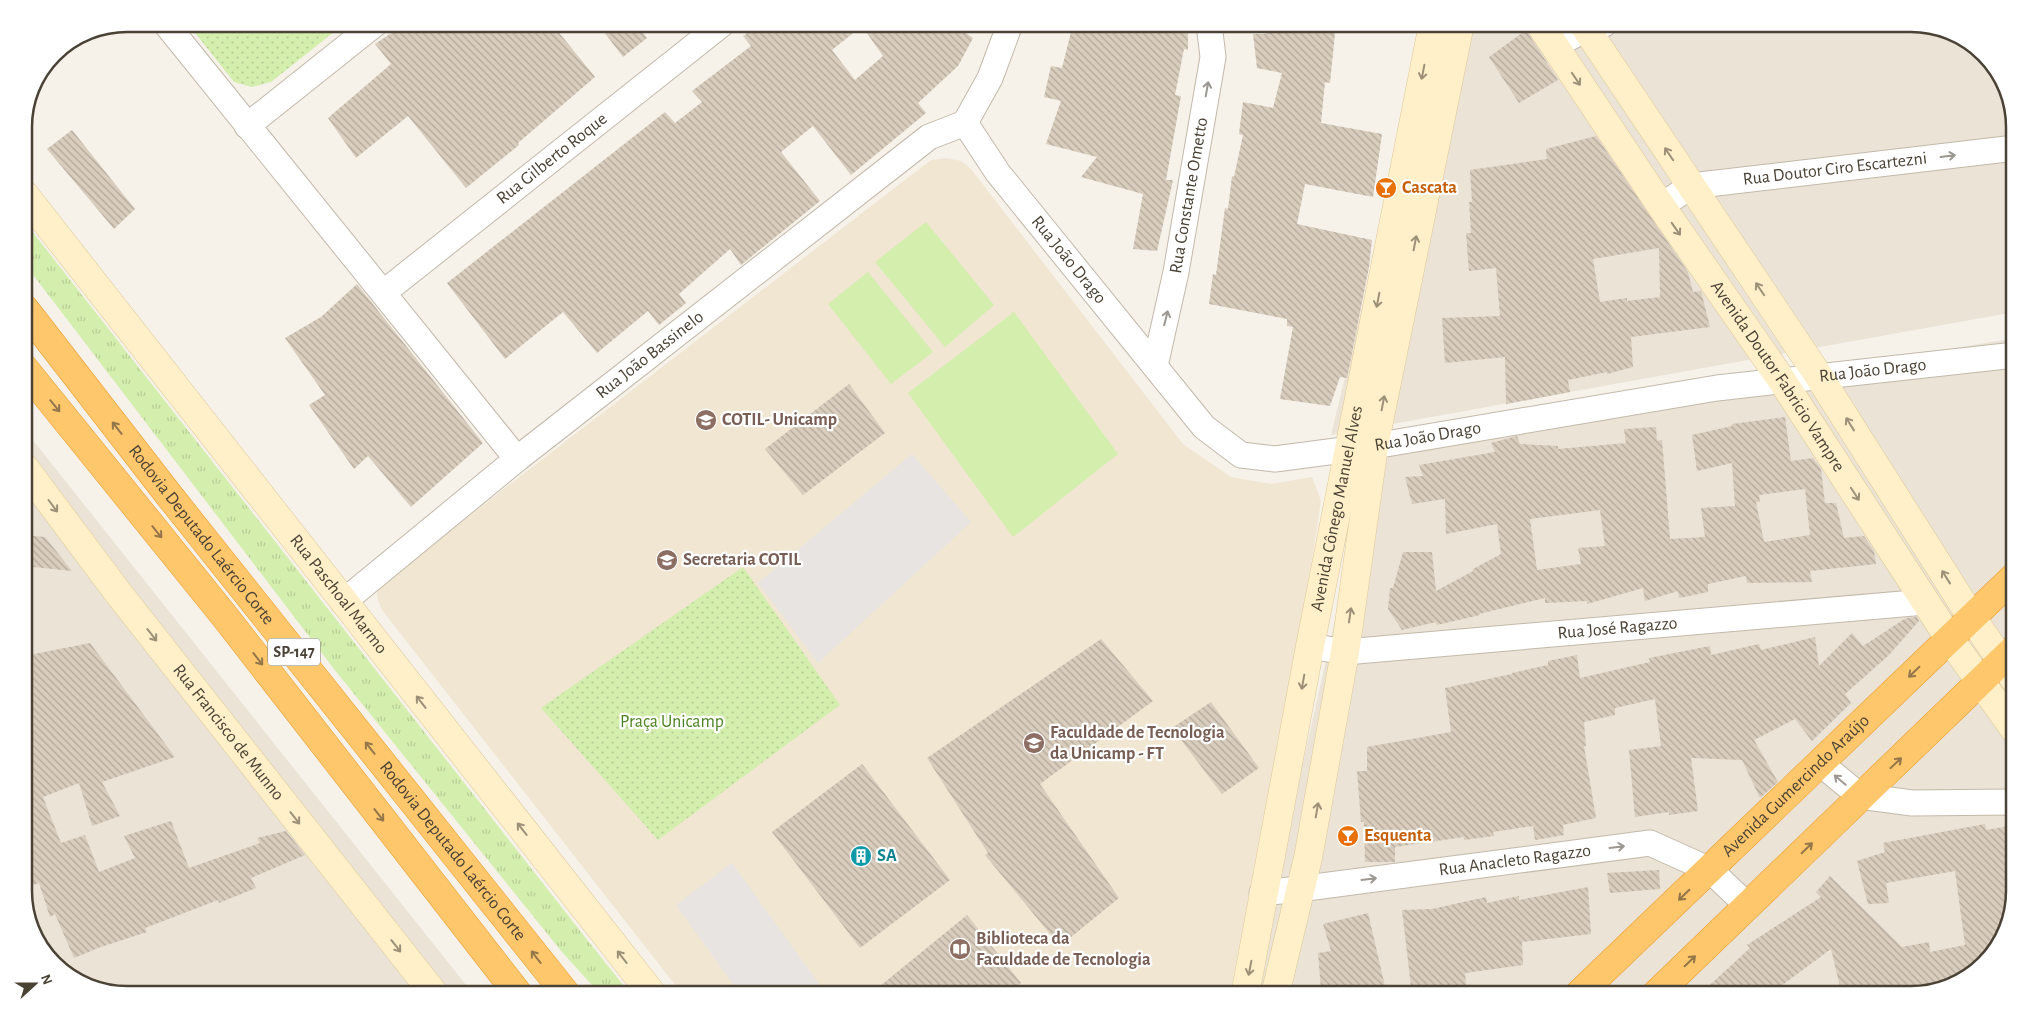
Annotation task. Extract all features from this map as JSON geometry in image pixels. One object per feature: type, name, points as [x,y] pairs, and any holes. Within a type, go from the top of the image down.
[{"type":"highway","name":"Rodovia Deputado Laércio Corte","points":[[33,320],[168,494],[559,986]]},
{"type":"highway","name":"Rodovia Deputado Laércio Corte","points":[[33,379],[232,626],[512,986]]},
{"type":"highway","name":"Avenida Gumercindo Araújo","points":[[1592,986],[1820,763],[2006,585]]},
{"type":"highway","points":[[1664,986],[1860,796],[1981,682],[2006,666]]},
{"type":"street","name":"Rua Constante Ometto","points":[[1155,366],[1176,272],[1212,57],[1210,32]]},
{"type":"street","name":"Avenida Cônego Manuel Alves","points":[[1277,986],[1308,858],[1345,652],[1362,448],[1432,32]]},
{"type":"street","name":"Avenida Cônego Manuel Alves","points":[[1246,986],[1262,893],[1272,852],[1310,646],[1362,448],[1458,32]]},
{"type":"street","points":[[1547,35],[1559,32]]},
{"type":"street","name":"Avenida Doutor Fabricio Vampre","points":[[1595,32],[1691,186],[1820,378],[1972,618],[2006,657]]},
{"type":"street","points":[[173,33],[517,460]]},
{"type":"street","points":[[247,126],[363,33]]},
{"type":"street","name":"Rua Gilberto Roque","points":[[384,293],[711,33]]},
{"type":"street","points":[[965,123],[990,78],[1007,33]]},
{"type":"street","name":"Avenida Doutor Fabricio Vampre","points":[[1547,35],[1660,206],[1783,382],[1949,638],[2006,717]]},
{"type":"street","name":"Rua João Drago","points":[[965,123],[998,173],[1204,427],[1241,455],[1275,459],[1362,448],[1717,388],[2006,356]]},
{"type":"street","name":"Rua João Bassinelo","points":[[343,602],[517,460],[928,137],[965,123]]},
{"type":"street","name":"Rua Doutor Ciro Escartezni","points":[[1660,206],[1691,186],[2006,149]]},
{"type":"street","name":"Rua Paschoal Marmo","points":[[33,206],[645,986]]},
{"type":"street","name":"Rua Francisco de Munno","points":[[33,479],[119,594],[428,986]]},
{"type":"street","name":"Rua José Ragazzo","points":[[1310,646],[1345,652],[1925,602]]},
{"type":"street","points":[[1820,763],[1860,796],[1912,803],[2006,802]]},
{"type":"street","name":"Rua Anacleto Ragazzo","points":[[1262,893],[1299,890],[1650,843],[1710,870],[1748,906]]},
{"type":"shaded area","points":[[1429,32],[1924,33],[1953,42],[1974,56],[1983,65],[1997,86],[2005,109],[2006,122],[2006,314],[1331,435]]},
{"type":"shaded area","points":[[946,158],[961,161],[971,169],[1183,444],[1231,477],[1271,484],[1312,477],[1321,501],[1311,565],[1232,986],[676,986],[382,610],[378,600],[377,590],[383,582],[931,160]]},
{"type":"shaded area","points":[[2006,340],[2006,897],[2005,910],[1997,933],[1983,954],[1959,974],[1924,986],[1253,986],[1374,446]]},
{"type":"shaded area","points":[[33,440],[467,986],[109,985],[86,977],[65,963],[56,954],[42,933],[34,910]]},
{"type":"shaded area","points":[[912,454],[971,522],[818,663],[758,583]]},
{"type":"shaded area","points":[[732,863],[821,986],[734,986],[676,905]]},
{"type":"green space","points":[[195,33],[333,33],[271,82],[252,87],[234,82]]},
{"type":"green space","points":[[926,222],[994,305],[945,347],[875,262]]},
{"type":"green space","points":[[33,232],[624,986],[593,986],[562,952],[334,669],[33,275]]},
{"type":"green space","points":[[868,272],[933,352],[891,384],[828,304]]},
{"type":"green space","points":[[1014,312],[1118,454],[1013,537],[908,393]]},
{"type":"green space","name":"Praça Unicamp","points":[[743,567],[840,705],[658,840],[541,708]]},
{"type":"building","points":[[1071,32],[1188,32],[1188,50],[1184,49],[1175,95],[1181,96],[1166,180],[1173,180],[1157,251],[1133,249],[1143,194],[1081,177],[1097,157],[1046,144],[1061,101],[1044,97],[1051,66],[1062,68]]},
{"type":"building","points":[[1266,32],[1335,32],[1330,83],[1325,82],[1321,123],[1382,134],[1373,197],[1305,184],[1297,224],[1372,240],[1369,267],[1347,378],[1340,377],[1330,406],[1280,399],[1293,327],[1287,326],[1287,319],[1209,304],[1213,274],[1216,275],[1225,208],[1228,209],[1232,176],[1234,177],[1243,135],[1239,134],[1243,102],[1273,108],[1282,73],[1257,68],[1253,34],[1266,34]]},
{"type":"building","points":[[1523,32],[1527,32],[1558,80],[1519,103],[1489,57]]},
{"type":"building","points":[[392,33],[559,33],[595,77],[518,143],[519,145],[466,188],[408,116],[356,158],[328,118],[391,64],[375,44]]},
{"type":"building","points":[[605,33],[643,33],[647,38],[623,57]]},
{"type":"building","points":[[748,33],[854,33],[832,50],[855,80],[883,56],[867,33],[965,33],[973,38],[958,66],[918,103],[926,113],[851,175],[813,126],[781,152],[820,201],[741,265],[730,249],[679,294],[686,303],[659,325],[648,311],[597,353],[563,312],[505,359],[447,283],[665,112],[675,123],[702,102],[692,91],[751,46],[743,36]]},
{"type":"building","points":[[72,130],[135,209],[114,229],[47,149]]},
{"type":"building","points":[[1596,136],[1688,272],[1693,292],[1701,291],[1710,327],[1631,337],[1633,367],[1607,374],[1607,372],[1568,380],[1570,392],[1506,404],[1505,357],[1445,363],[1442,318],[1500,316],[1496,268],[1469,271],[1466,233],[1471,233],[1469,202],[1472,202],[1470,170],[1547,159],[1546,149]],"holes":[[[1659,248],[1660,297],[1627,301],[1627,298],[1600,302],[1593,259]]]},
{"type":"building","points":[[357,284],[483,443],[411,507],[368,456],[354,469],[309,405],[325,395],[285,338],[321,317]]},
{"type":"building","points":[[849,384],[885,433],[803,495],[765,449]]},
{"type":"building","points":[[1785,417],[1791,461],[1813,458],[1821,469],[1825,503],[1836,503],[1844,538],[1864,536],[1874,551],[1876,564],[1810,571],[1812,582],[1747,583],[1746,576],[1708,584],[1708,592],[1679,598],[1678,591],[1645,601],[1643,588],[1587,604],[1587,601],[1545,603],[1545,598],[1437,625],[1436,622],[1402,630],[1388,609],[1390,588],[1393,588],[1403,552],[1432,552],[1436,591],[1501,554],[1497,524],[1446,534],[1445,499],[1412,504],[1405,477],[1423,476],[1419,465],[1495,452],[1491,443],[1517,436],[1520,444],[1558,446],[1558,449],[1626,443],[1624,429],[1656,427],[1657,441],[1662,440],[1670,539],[1705,537],[1701,508],[1735,506],[1732,463],[1697,471],[1692,435],[1732,426],[1732,424]],"holes":[[[1805,489],[1810,535],[1764,542],[1756,502],[1760,502],[1759,495]],[[1600,510],[1605,546],[1578,548],[1581,564],[1537,570],[1530,519]]]},
{"type":"building","points":[[33,536],[45,537],[72,571],[33,567]]},
{"type":"building","points":[[1917,617],[1919,621],[1888,656],[1845,694],[1851,703],[1812,741],[1795,719],[1754,740],[1778,782],[1760,798],[1742,760],[1691,758],[1698,811],[1669,815],[1669,812],[1635,817],[1629,750],[1661,746],[1655,699],[1615,708],[1615,715],[1584,722],[1586,746],[1584,746],[1596,818],[1563,825],[1564,835],[1535,840],[1533,826],[1493,832],[1494,836],[1464,840],[1464,837],[1395,847],[1395,862],[1365,862],[1364,822],[1361,822],[1357,771],[1367,771],[1367,747],[1451,732],[1445,688],[1548,665],[1548,661],[1577,655],[1580,678],[1650,662],[1649,658],[1710,646],[1711,655],[1759,644],[1761,650],[1815,637],[1819,666],[1852,633],[1863,646],[1906,618]]},
{"type":"building","points":[[1101,639],[1153,701],[1040,784],[1119,898],[1060,946],[985,855],[988,853],[927,758]]},
{"type":"building","points":[[90,643],[175,757],[102,782],[120,816],[92,826],[79,783],[43,797],[61,843],[85,835],[99,872],[135,858],[124,836],[171,821],[189,868],[260,843],[257,838],[286,831],[305,855],[251,878],[256,888],[219,903],[218,900],[145,928],[147,932],[74,958],[55,914],[50,917],[39,883],[33,885],[33,654]]},
{"type":"building","points":[[1211,702],[1259,768],[1222,794],[1172,728]]},
{"type":"building","name":"SA","points":[[862,764],[950,880],[860,948],[772,832]]},
{"type":"building","points":[[1985,824],[1986,830],[2006,827],[2005,910],[1997,933],[1983,954],[1974,963],[1959,974],[1924,986],[1840,986],[1831,949],[1781,986],[1709,986],[1750,948],[1747,945],[1821,897],[1816,892],[1830,876],[1902,947],[1929,942],[1930,952],[1965,945],[1955,871],[1886,883],[1889,903],[1868,904],[1857,861],[1885,852],[1883,843]]},
{"type":"building","points":[[1659,870],[1660,889],[1610,893],[1607,873]]},
{"type":"building","points":[[1588,887],[1591,934],[1522,942],[1523,965],[1465,973],[1466,986],[1411,986],[1402,910],[1432,909],[1486,897],[1487,903],[1519,896],[1519,900]]},
{"type":"building","points":[[1368,913],[1385,986],[1321,986],[1318,953],[1331,951],[1323,924]]},
{"type":"building","name":"Biblioteca da Faculdade de Tecnologia","points":[[967,915],[1021,983],[1017,986],[880,986]]},
{"type":"place","name":"Cascata","points":[[1386,188]]},
{"type":"place","name":"COTIL- Unicamp","points":[[706,420]]},
{"type":"place","name":"Secretaria COTIL","points":[[667,560]]},
{"type":"place","name":"Faculdade de Tecnologia da Unicamp - FT","points":[[1034,743]]},
{"type":"place","name":"Esquenta","points":[[1348,836]]},
{"type":"place","name":"SA","points":[[861,856]]},
{"type":"place","name":"Biblioteca da Faculdade de Tecnologia","points":[[960,949]]}]
